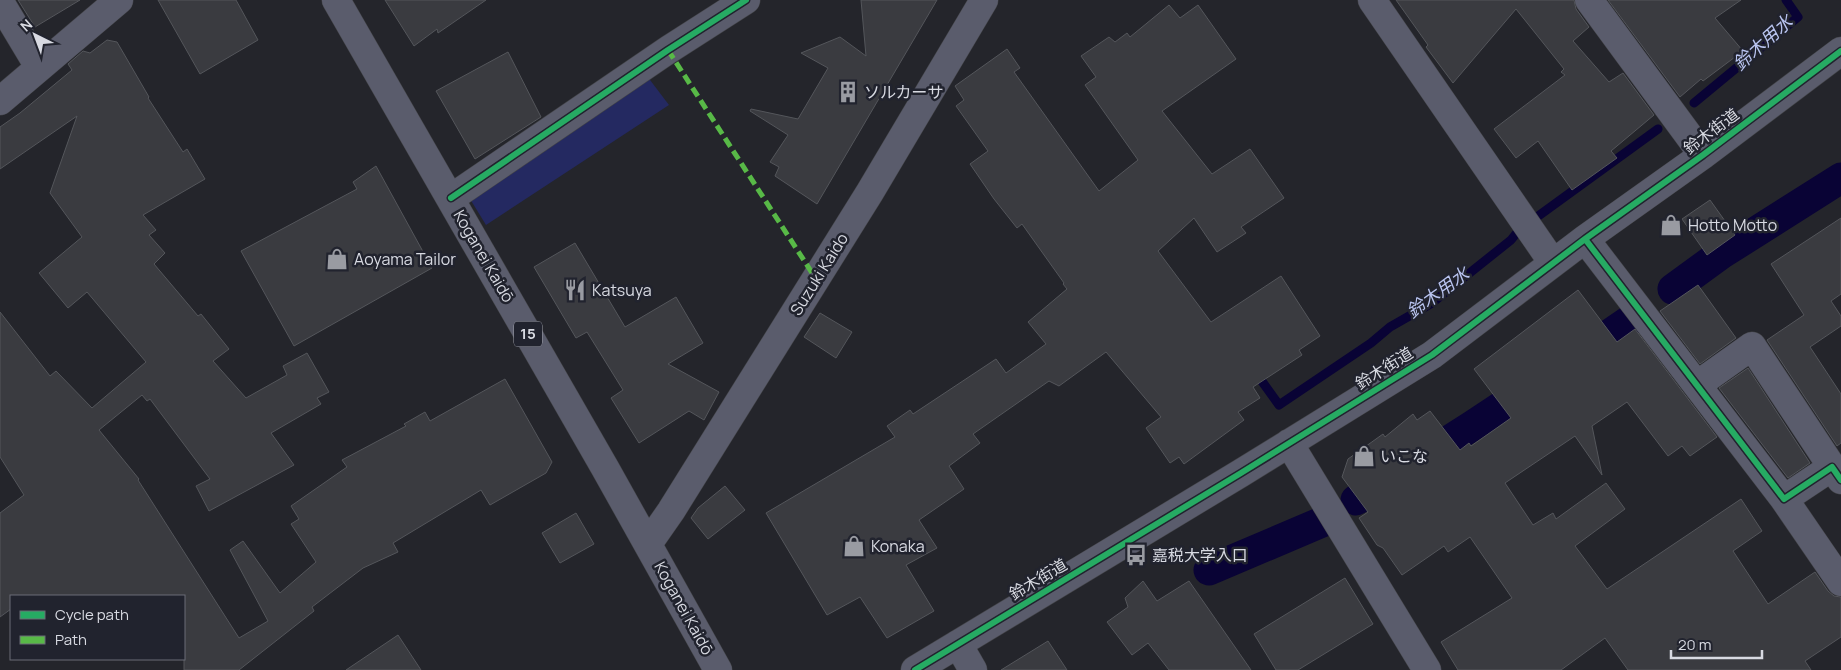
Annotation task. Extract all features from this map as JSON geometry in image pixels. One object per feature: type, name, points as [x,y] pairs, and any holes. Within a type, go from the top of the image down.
[{"type":"street","points":[[0,100],[119,0]]},
{"type":"street","name":"Koganei Kaidō","points":[[336,0],[451,198],[718,670]]},
{"type":"street","points":[[451,198],[668,50],[746,0]]},
{"type":"street","name":"Suzuki Kaido","points":[[648,544],[681,495],[860,208],[984,0]]},
{"type":"street","points":[[1372,0],[1553,263]]},
{"type":"street","points":[[1590,0],[1703,155]]},
{"type":"street","points":[[0,2],[39,67]]},
{"type":"street","name":"鈴木街道","points":[[915,670],[1432,355],[1585,239],[1703,155],[1841,51]]},
{"type":"street","points":[[1585,239],[1784,499],[1841,582]]},
{"type":"street","points":[[1697,385],[1752,346],[1837,473],[1784,499]]},
{"type":"street","points":[[1289,443],[1427,670]]},
{"type":"street","points":[[958,644],[973,670]]},
{"type":"shaded area","points":[[647,76],[669,105],[486,225],[467,194]]},
{"type":"building","points":[[18,0],[80,0],[35,27]]},
{"type":"building","points":[[158,0],[236,0],[258,40],[200,74]]},
{"type":"building","points":[[385,0],[486,0],[438,33],[437,29],[414,46]]},
{"type":"building","name":"ソルカーサ","points":[[861,0],[937,0],[817,204],[775,176],[779,167],[770,162],[788,135],[750,111],[751,109],[798,119],[828,68],[801,53],[840,37],[866,56]]},
{"type":"building","points":[[1396,0],[1574,0],[1576,9],[1589,27],[1573,41],[1609,82],[1623,73],[1654,115],[1611,151],[1617,158],[1572,190],[1538,141],[1516,158],[1494,129],[1565,75],[1561,72],[1564,69],[1516,9],[1453,83],[1426,47],[1428,45]]},
{"type":"building","points":[[1608,0],[1741,0],[1715,18],[1743,51],[1703,81],[1701,79],[1680,97]]},
{"type":"building","points":[[1169,5],[1180,18],[1198,5],[1236,59],[1162,111],[1212,174],[1250,149],[1284,198],[1241,227],[1246,233],[1217,252],[1194,218],[1158,251],[1211,322],[1281,276],[1320,336],[1299,350],[1302,355],[1253,387],[1260,398],[1238,412],[1244,420],[1184,464],[1179,457],[1170,463],[1146,428],[1161,417],[1106,352],[1059,386],[1049,381],[973,434],[980,443],[949,466],[964,489],[919,520],[937,548],[906,565],[934,611],[887,638],[860,597],[827,615],[766,513],[895,437],[887,426],[910,410],[913,414],[996,359],[1006,373],[1046,344],[1028,322],[1067,289],[1022,224],[1017,228],[970,164],[988,151],[956,106],[964,100],[955,86],[1007,49],[1020,68],[1014,72],[1099,191],[1138,160],[1085,85],[1096,77],[1081,56],[1109,37],[1115,42],[1127,33],[1130,37]]},
{"type":"building","points":[[107,40],[117,42],[148,98],[183,152],[187,149],[205,179],[143,215],[156,230],[149,235],[165,253],[154,264],[198,316],[201,314],[229,349],[213,361],[246,398],[287,375],[283,366],[307,353],[329,392],[317,398],[321,404],[271,433],[294,465],[209,511],[196,486],[210,479],[150,399],[147,401],[142,395],[99,430],[139,479],[239,638],[268,621],[230,550],[243,541],[280,593],[316,562],[291,524],[299,519],[291,506],[347,467],[342,460],[406,426],[404,424],[425,412],[430,421],[505,379],[552,462],[546,473],[490,505],[481,490],[393,543],[398,552],[363,568],[312,607],[314,611],[239,670],[184,670],[185,595],[10,595],[10,610],[0,617],[0,513],[24,495],[0,457],[0,312],[50,376],[56,371],[92,408],[146,362],[87,292],[68,308],[39,273],[82,237],[50,193],[77,116],[0,169],[0,127],[72,70],[68,64],[83,51],[90,53]]},
{"type":"building","points":[[508,52],[541,117],[475,159],[436,91]]},
{"type":"building","name":"Aoyama Tailor","points":[[376,166],[432,268],[294,346],[241,251],[357,189],[353,182]]},
{"type":"building","points":[[1710,200],[1735,235],[1707,255],[1682,219]]},
{"type":"building","points":[[1841,218],[1841,294],[1831,301],[1841,316],[1841,326],[1810,347],[1841,394],[1841,443],[1837,446],[1767,340],[1804,315],[1771,264]]},
{"type":"building","points":[[575,243],[625,327],[676,297],[703,343],[668,364],[719,392],[704,420],[689,411],[639,443],[611,398],[623,390],[587,332],[576,338],[534,267]]},
{"type":"building","points":[[1698,285],[1736,338],[1700,364],[1660,311]]},
{"type":"building","points":[[1578,290],[1617,342],[1635,329],[1717,437],[1690,456],[1682,446],[1668,456],[1627,402],[1592,426],[1602,475],[1575,436],[1505,483],[1533,525],[1553,513],[1556,519],[1606,483],[1625,509],[1575,546],[1607,589],[1741,499],[1762,531],[1733,551],[1768,604],[1815,572],[1828,591],[1834,596],[1841,597],[1841,637],[1805,661],[1811,670],[1628,670],[1605,638],[1561,670],[1458,670],[1441,642],[1512,598],[1470,537],[1448,552],[1444,546],[1402,575],[1383,548],[1377,545],[1359,518],[1368,512],[1342,477],[1348,459],[1383,434],[1385,437],[1413,414],[1417,420],[1430,411],[1460,450],[1469,443],[1471,446],[1511,418],[1474,369]]},
{"type":"building","points":[[820,313],[852,332],[836,358],[804,337]]},
{"type":"building","points":[[1748,368],[1810,463],[1788,478],[1719,388]]},
{"type":"building","points":[[725,486],[745,510],[708,539],[691,518],[698,508]]},
{"type":"building","points":[[576,513],[594,544],[560,563],[542,533]]},
{"type":"building","points":[[1345,578],[1373,624],[1298,670],[1276,670],[1254,634]]},
{"type":"building","points":[[1143,581],[1157,601],[1189,581],[1251,670],[1169,670],[1148,643],[1132,655],[1107,622],[1128,607],[1125,598]]},
{"type":"building","points":[[398,635],[421,670],[346,670]]},
{"type":"building","points":[[1048,641],[1067,670],[1001,670]]},
{"type":"waterway","name":"鈴木用水","points":[[1694,103],[1798,17],[1786,0]]},
{"type":"waterway","name":"鈴木用水","points":[[1256,373],[1279,405],[1371,343],[1390,327],[1432,303],[1511,240],[1519,230],[1658,129]]},
{"type":"waterway","points":[[1673,289],[1721,254],[1841,178]]},
{"type":"waterway","points":[[1575,358],[1629,321]]},
{"type":"waterway","points":[[1356,500],[1537,383]]},
{"type":"waterway","points":[[1209,570],[1322,522]]},
{"type":"marked path","points":[[668,50],[816,279]]},
{"type":"cycle path","points":[[451,198],[668,50],[746,0]]},
{"type":"cycle path","points":[[915,670],[1432,355],[1585,239],[1703,155],[1841,51]]},
{"type":"cycle path","points":[[1585,239],[1784,499],[1832,467],[1841,480]]},
{"type":"place","name":"ソルカーサ","points":[[848,92]]},
{"type":"place","name":"Hotto Motto","points":[[1671,225]]},
{"type":"place","name":"Aoyama Tailor","points":[[337,259]]},
{"type":"place","name":"Katsuya","points":[[575,290]]},
{"type":"place","name":"いこな","points":[[1364,456]]},
{"type":"place","name":"Konaka","points":[[854,546]]},
{"type":"place","name":"嘉税大学入口","points":[[1136,555]]}]
